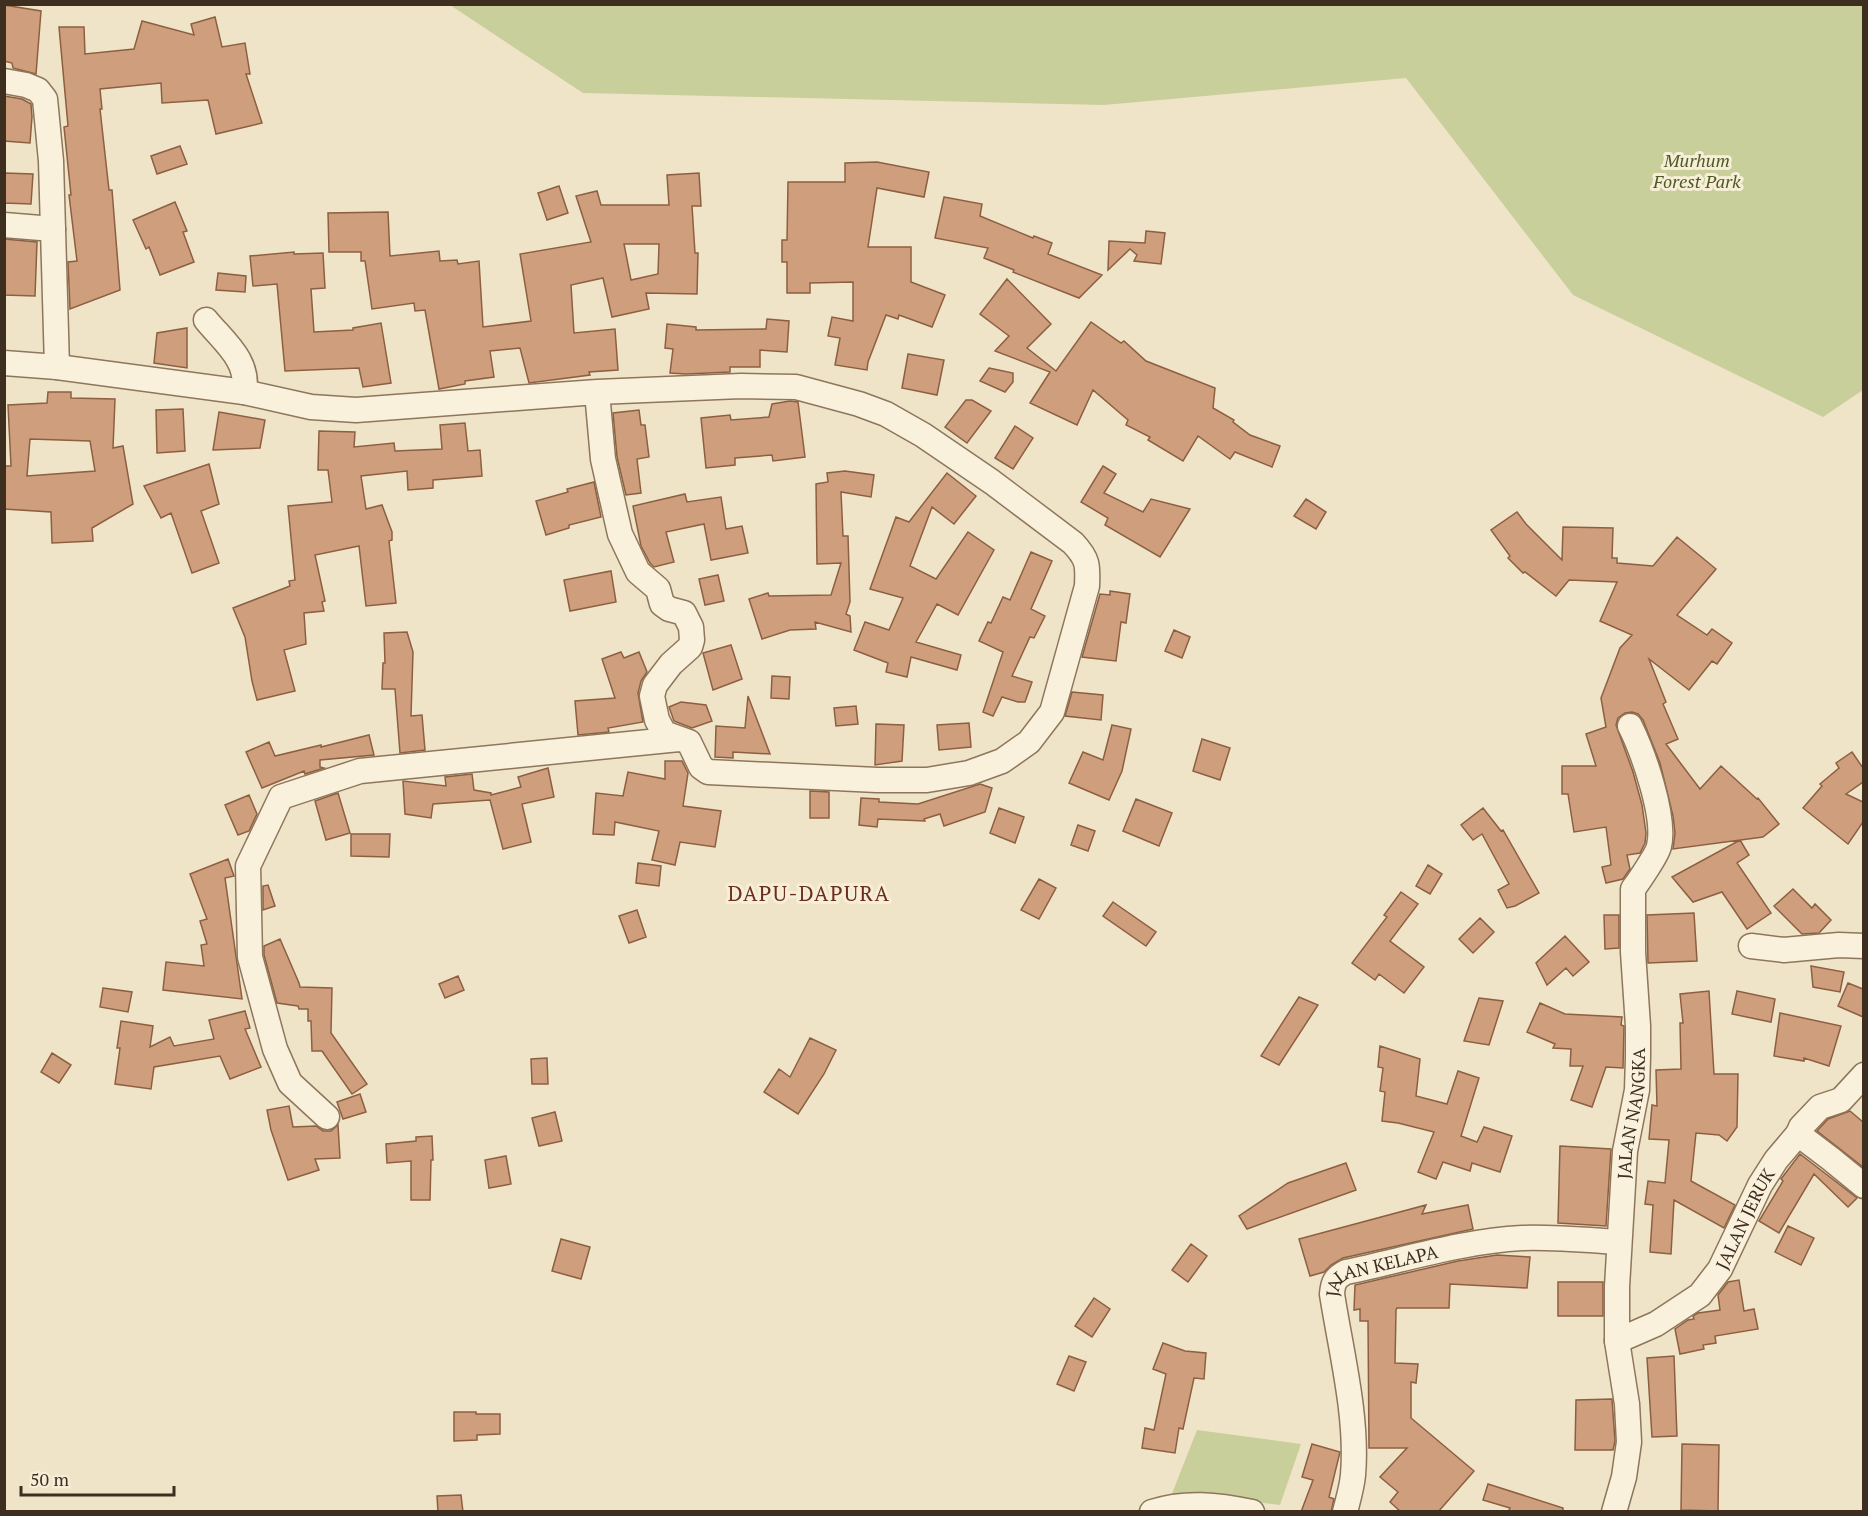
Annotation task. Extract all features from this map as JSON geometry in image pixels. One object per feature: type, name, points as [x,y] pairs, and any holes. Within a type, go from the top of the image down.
[{"type":"street","points":[[4,81],[38,90],[45,99],[51,161],[57,367]]},
{"type":"street","points":[[4,225],[53,229]]},
{"type":"street","points":[[206,320],[239,359],[246,382],[244,392]]},
{"type":"street","points":[[4,363],[57,367],[244,392],[311,407],[357,410],[597,392],[741,386],[796,387],[868,407],[886,414],[922,435],[992,482],[1073,543],[1084,555],[1088,567],[1087,586],[1052,712],[1029,742],[1002,761],[969,773],[927,780],[877,780],[708,772],[701,767],[689,742],[664,733],[652,700],[655,685],[690,647],[692,627],[684,614],[662,604],[658,588],[638,572],[623,542],[603,459],[597,392]]},
{"type":"street","name":"JALAN NANGKA","points":[[1614,1512],[1624,1477],[1629,1442],[1627,1404],[1617,1341],[1619,1242],[1625,1151],[1637,1090],[1638,1026],[1633,952],[1633,889],[1657,852],[1660,838],[1648,770],[1630,726]]},
{"type":"street","points":[[327,1117],[290,1083],[275,1049],[250,957],[248,866],[281,797],[360,771],[679,739]]},
{"type":"street","points":[[1751,946],[1784,950],[1839,945],[1863,946]]},
{"type":"street","name":"JALAN JERUK","points":[[1617,1341],[1656,1324],[1700,1295],[1720,1269],[1760,1185],[1776,1160],[1798,1134],[1801,1127],[1820,1107],[1841,1100],[1863,1075]]},
{"type":"street","points":[[1798,1134],[1863,1186]]},
{"type":"street","name":"JALAN KELAPA","points":[[1345,1512],[1353,1478],[1354,1457],[1349,1399],[1332,1294],[1336,1277],[1346,1272],[1428,1253],[1512,1240],[1567,1239],[1619,1242]]},
{"type":"street","points":[[1152,1512],[1168,1506],[1202,1504],[1252,1512]]},
{"type":"green space","name":"Murhum Forest Park","points":[[450,5],[1863,5],[1863,390],[1823,417],[1573,295],[1406,78],[1104,105],[583,93]]},
{"type":"green space","points":[[1197,1430],[1301,1444],[1280,1505],[1171,1496]]},
{"type":"building","points":[[4,5],[41,11],[36,74],[13,68],[12,63],[4,61]]},
{"type":"building","points":[[215,17],[222,47],[245,43],[250,74],[246,74],[262,123],[216,134],[208,100],[162,103],[161,83],[100,89],[102,109],[100,109],[109,190],[112,190],[120,290],[70,309],[68,262],[77,261],[69,195],[71,195],[64,127],[68,126],[59,27],[84,27],[85,54],[134,49],[142,21],[194,35],[191,24]]},
{"type":"building","points":[[4,96],[22,99],[31,104],[30,143],[4,141]]},
{"type":"building","points":[[180,146],[187,164],[157,174],[151,156]]},
{"type":"building","points":[[877,162],[929,172],[924,197],[877,188],[868,247],[911,247],[911,282],[945,295],[932,327],[899,315],[898,319],[886,315],[867,370],[835,365],[840,338],[828,336],[832,317],[853,321],[853,282],[810,283],[810,293],[787,293],[787,262],[782,262],[782,240],[787,240],[788,182],[845,182],[845,163]]},
{"type":"building","points":[[4,173],[33,174],[31,204],[4,203]]},
{"type":"building","points":[[699,173],[701,206],[692,206],[695,253],[698,253],[697,294],[646,293],[649,309],[612,317],[603,278],[571,285],[574,333],[615,329],[618,370],[589,372],[590,375],[529,383],[520,348],[490,351],[494,377],[465,381],[465,384],[439,389],[425,310],[415,311],[414,303],[372,309],[365,261],[361,261],[361,252],[329,252],[328,213],[388,212],[390,256],[439,251],[440,261],[457,260],[458,264],[479,261],[483,327],[531,321],[520,254],[591,242],[576,196],[597,191],[601,205],[669,205],[667,175]],"holes":[[[624,244],[659,244],[658,274],[631,280]]]},
{"type":"building","points":[[559,186],[568,213],[547,220],[538,193]]},
{"type":"building","points":[[944,197],[982,204],[980,216],[1033,238],[1034,236],[1052,243],[1048,254],[1102,275],[1079,298],[984,258],[988,248],[935,238]]},
{"type":"building","points":[[175,202],[187,231],[183,232],[194,262],[160,275],[149,247],[146,249],[133,220]]},
{"type":"building","points":[[1146,231],[1165,233],[1161,264],[1134,261],[1137,255],[1130,249],[1108,270],[1109,241],[1145,243]]},
{"type":"building","points":[[4,239],[37,242],[35,296],[4,295]]},
{"type":"building","points":[[294,252],[294,254],[323,253],[325,288],[311,289],[314,332],[353,330],[353,328],[381,323],[391,383],[363,387],[359,368],[285,371],[277,284],[253,286],[250,256]]},
{"type":"building","points":[[218,273],[246,276],[245,292],[216,290]]},
{"type":"building","points":[[1007,279],[1051,324],[1027,348],[1056,371],[1091,322],[1121,343],[1124,341],[1146,361],[1215,388],[1213,408],[1234,420],[1233,422],[1250,435],[1280,446],[1272,467],[1235,452],[1230,459],[1198,436],[1183,461],[1148,440],[1150,437],[1126,425],[1128,420],[1093,390],[1077,425],[1030,403],[1050,372],[995,351],[1009,336],[980,314]]},
{"type":"building","points":[[767,319],[789,321],[787,352],[760,350],[760,367],[730,367],[730,372],[670,373],[673,349],[665,348],[667,324],[696,327],[696,330],[766,329]]},
{"type":"building","points":[[187,328],[187,368],[154,363],[157,333]]},
{"type":"building","points":[[908,354],[944,360],[937,395],[902,388]]},
{"type":"building","points":[[989,368],[1013,373],[1013,382],[1005,392],[980,381]]},
{"type":"building","points":[[48,392],[71,392],[71,398],[115,399],[113,448],[123,446],[133,504],[92,528],[93,541],[52,543],[51,512],[4,509],[4,466],[11,466],[8,405],[47,403]],"holes":[[[30,439],[90,441],[95,471],[27,476]]]},
{"type":"building","points":[[966,400],[972,400],[991,411],[967,443],[945,427]]},
{"type":"building","points":[[798,402],[805,457],[773,461],[772,455],[735,458],[735,465],[706,468],[701,418],[730,415],[731,420],[769,417],[772,404]]},
{"type":"building","points":[[183,409],[185,451],[157,453],[156,410]]},
{"type":"building","points":[[639,410],[641,425],[645,425],[649,457],[637,459],[641,493],[626,495],[617,457],[613,413]]},
{"type":"building","points":[[219,412],[265,420],[260,448],[213,450]]},
{"type":"building","points":[[465,423],[468,451],[480,450],[482,476],[433,480],[433,488],[408,490],[407,471],[361,476],[366,509],[382,505],[392,532],[392,540],[389,541],[396,603],[366,606],[359,546],[315,555],[325,601],[322,602],[324,611],[304,613],[306,644],[284,650],[295,691],[257,700],[245,637],[233,608],[290,586],[289,581],[295,580],[288,506],[332,502],[328,470],[318,470],[319,431],[355,432],[354,447],[394,443],[395,451],[442,449],[440,425]]},
{"type":"building","points":[[1015,426],[1033,438],[1013,469],[995,458]]},
{"type":"building","points":[[209,464],[219,504],[201,511],[219,563],[192,573],[171,513],[161,518],[144,486]]},
{"type":"building","points":[[1103,466],[1116,474],[1104,493],[1143,512],[1151,499],[1190,509],[1160,557],[1105,525],[1108,518],[1081,502]]},
{"type":"building","points":[[845,471],[874,475],[871,497],[841,492],[843,536],[848,536],[850,602],[846,614],[850,616],[851,632],[815,622],[816,629],[790,630],[762,639],[749,599],[768,593],[769,596],[831,595],[841,563],[817,564],[816,484],[828,482],[827,473]]},
{"type":"building","points":[[947,473],[976,496],[954,524],[932,507],[910,566],[936,579],[968,532],[994,550],[958,615],[937,604],[916,642],[961,655],[957,670],[911,657],[907,677],[886,672],[888,663],[854,650],[865,622],[889,630],[903,598],[870,589],[896,517],[909,522]]},
{"type":"building","points":[[594,482],[601,517],[569,525],[569,528],[546,535],[536,501]]},
{"type":"building","points":[[685,494],[687,502],[721,497],[726,529],[742,526],[748,553],[711,560],[704,524],[666,532],[674,562],[654,567],[641,546],[633,506]]},
{"type":"building","points":[[1306,499],[1326,512],[1316,529],[1294,516]]},
{"type":"building","points":[[1517,512],[1562,560],[1563,527],[1613,528],[1612,558],[1617,558],[1617,563],[1653,566],[1677,537],[1716,569],[1677,615],[1707,635],[1712,629],[1732,643],[1717,664],[1712,661],[1689,690],[1649,659],[1666,702],[1663,704],[1678,739],[1666,744],[1700,789],[1721,766],[1758,798],[1779,824],[1763,837],[1673,849],[1675,833],[1673,816],[1660,763],[1643,720],[1638,714],[1625,713],[1618,718],[1616,725],[1642,805],[1645,843],[1640,853],[1627,855],[1630,869],[1623,879],[1606,883],[1602,867],[1611,865],[1606,827],[1574,832],[1568,794],[1562,794],[1562,766],[1596,766],[1586,734],[1606,727],[1601,698],[1620,648],[1632,635],[1600,621],[1617,582],[1569,580],[1556,596],[1525,572],[1523,573],[1508,558],[1510,556],[1491,530]]},
{"type":"building","points":[[1031,552],[1052,561],[1031,609],[1045,616],[1034,638],[1030,637],[1012,676],[1032,682],[1025,702],[1002,697],[993,716],[983,712],[1003,652],[979,641],[988,622],[991,623],[1003,597],[1010,600]]},
{"type":"building","points":[[611,571],[616,602],[570,611],[564,580]]},
{"type":"building","points":[[718,575],[724,601],[705,605],[699,579]]},
{"type":"building","points":[[1110,591],[1130,594],[1126,623],[1121,622],[1116,661],[1082,657],[1100,594],[1110,595]]},
{"type":"building","points":[[1174,630],[1190,637],[1182,658],[1165,651]]},
{"type":"building","points":[[407,632],[413,652],[411,716],[422,715],[425,750],[400,753],[395,689],[382,689],[383,663],[385,663],[384,633]]},
{"type":"building","points":[[731,645],[742,679],[713,690],[703,653]]},
{"type":"building","points":[[621,652],[624,658],[639,652],[647,672],[641,681],[638,693],[643,722],[608,728],[609,732],[578,735],[575,701],[615,698],[602,659]]},
{"type":"building","points":[[772,676],[790,677],[789,699],[771,698]]},
{"type":"building","points":[[1072,692],[1103,695],[1101,720],[1065,716]]},
{"type":"building","points":[[748,696],[770,754],[733,752],[733,758],[715,757],[716,726],[745,728]]},
{"type":"building","points":[[681,702],[706,705],[712,721],[692,728],[674,721],[669,707]]},
{"type":"building","points":[[856,706],[858,724],[836,726],[834,708]]},
{"type":"building","points":[[969,723],[971,747],[939,750],[937,725]]},
{"type":"building","points":[[876,724],[904,725],[902,761],[875,765]]},
{"type":"building","points":[[1112,725],[1131,729],[1122,771],[1109,800],[1069,783],[1083,752],[1103,760]]},
{"type":"building","points":[[369,735],[374,755],[320,760],[320,767],[324,768],[305,774],[304,771],[262,788],[246,752],[269,742],[275,756]]},
{"type":"building","points":[[1202,739],[1230,748],[1220,780],[1193,771]]},
{"type":"building","points":[[1852,752],[1863,768],[1863,782],[1846,794],[1863,802],[1863,822],[1848,844],[1803,808],[1822,786],[1820,784],[1839,768],[1836,763]]},
{"type":"building","points":[[665,761],[682,761],[688,773],[683,806],[721,811],[715,847],[680,842],[675,865],[652,860],[659,831],[615,822],[614,835],[593,834],[596,793],[623,796],[628,772],[665,779]]},
{"type":"building","points":[[548,768],[554,797],[522,804],[531,842],[503,849],[490,800],[433,804],[431,818],[405,814],[403,781],[446,786],[445,777],[472,774],[474,790],[491,793],[491,795],[521,787],[518,777]]},
{"type":"building","points":[[980,784],[992,788],[985,812],[944,826],[940,814],[924,819],[925,821],[878,819],[877,827],[859,825],[861,798],[879,799],[879,802],[918,804]]},
{"type":"building","points":[[810,791],[829,792],[829,818],[810,818]]},
{"type":"building","points":[[338,793],[350,833],[326,840],[315,801]]},
{"type":"building","points":[[249,795],[257,814],[249,831],[238,835],[225,805]]},
{"type":"building","points":[[1136,799],[1172,813],[1159,846],[1123,831]]},
{"type":"building","points":[[999,808],[1024,817],[1015,843],[990,833]]},
{"type":"building","points":[[1483,808],[1501,831],[1503,830],[1539,893],[1515,906],[1507,908],[1498,890],[1509,884],[1482,834],[1473,840],[1461,825]]},
{"type":"building","points":[[1078,825],[1095,831],[1088,851],[1071,845]]},
{"type":"building","points":[[351,834],[390,834],[389,857],[351,856]]},
{"type":"building","points":[[1740,840],[1749,855],[1737,863],[1771,913],[1747,929],[1722,892],[1693,902],[1672,877]]},
{"type":"building","points":[[228,859],[234,876],[225,878],[242,999],[163,990],[166,962],[204,966],[201,945],[207,944],[200,921],[207,919],[190,874]]},
{"type":"building","points":[[638,863],[661,866],[659,886],[636,883]]},
{"type":"building","points":[[1428,865],[1442,874],[1430,894],[1416,886]]},
{"type":"building","points":[[1039,879],[1056,888],[1039,919],[1021,910]]},
{"type":"building","points":[[268,885],[275,906],[263,910],[263,886]]},
{"type":"building","points":[[1793,889],[1812,908],[1815,904],[1831,920],[1819,933],[1802,934],[1774,906]]},
{"type":"building","points":[[1401,892],[1418,904],[1390,941],[1424,967],[1404,993],[1379,974],[1375,980],[1352,963],[1387,917],[1384,915]]},
{"type":"building","points":[[1113,902],[1156,932],[1146,946],[1103,916]]},
{"type":"building","points":[[637,910],[646,937],[629,943],[619,916]]},
{"type":"building","points":[[1694,913],[1697,961],[1648,963],[1647,915]]},
{"type":"building","points":[[1604,915],[1619,915],[1619,948],[1605,949]]},
{"type":"building","points":[[1480,918],[1494,932],[1473,953],[1459,939]]},
{"type":"building","points":[[1565,936],[1589,962],[1573,976],[1566,968],[1547,985],[1536,963]]},
{"type":"building","points":[[280,939],[300,987],[332,988],[331,1033],[367,1084],[352,1094],[322,1051],[312,1051],[311,1021],[308,1021],[308,1009],[277,1003],[264,955],[264,946]]},
{"type":"building","points":[[1811,966],[1844,972],[1840,992],[1813,987]]},
{"type":"building","points":[[458,976],[464,990],[445,998],[439,984]]},
{"type":"building","points":[[1848,983],[1863,989],[1863,1017],[1838,1006]]},
{"type":"building","points":[[103,988],[132,992],[128,1012],[100,1007]]},
{"type":"building","points":[[1709,991],[1714,1074],[1738,1074],[1737,1127],[1727,1141],[1719,1135],[1696,1133],[1691,1181],[1735,1205],[1724,1228],[1674,1200],[1671,1254],[1650,1252],[1653,1205],[1645,1204],[1648,1181],[1665,1183],[1669,1140],[1649,1139],[1652,1105],[1657,1106],[1656,1070],[1681,1069],[1680,1023],[1683,1023],[1680,994]]},
{"type":"building","points":[[1737,991],[1775,999],[1771,1022],[1732,1014]]},
{"type":"building","points":[[1299,997],[1318,1005],[1279,1065],[1261,1056]]},
{"type":"building","points":[[1479,998],[1503,1001],[1489,1045],[1464,1041]]},
{"type":"building","points":[[1540,1003],[1565,1014],[1622,1017],[1621,1025],[1624,1026],[1623,1068],[1606,1067],[1592,1107],[1571,1100],[1583,1066],[1570,1066],[1571,1049],[1553,1048],[1555,1044],[1527,1032]]},
{"type":"building","points":[[245,1011],[250,1028],[245,1029],[261,1067],[230,1079],[220,1056],[154,1067],[151,1089],[115,1084],[121,1021],[153,1026],[150,1047],[170,1037],[174,1046],[214,1039],[209,1020]]},
{"type":"building","points":[[1780,1013],[1841,1026],[1829,1066],[1804,1058],[1804,1061],[1774,1056]]},
{"type":"building","points":[[810,1038],[836,1050],[824,1074],[798,1114],[764,1092],[779,1069],[790,1077]]},
{"type":"building","points":[[1380,1046],[1420,1059],[1416,1096],[1447,1104],[1458,1071],[1479,1078],[1461,1136],[1477,1142],[1484,1127],[1512,1136],[1500,1172],[1472,1163],[1470,1171],[1443,1162],[1436,1179],[1418,1172],[1434,1132],[1382,1121],[1385,1092],[1380,1091],[1383,1068],[1378,1067]]},
{"type":"building","points":[[52,1053],[71,1065],[59,1083],[41,1072]]},
{"type":"building","points":[[547,1058],[548,1084],[532,1084],[531,1059]]},
{"type":"building","points":[[360,1094],[366,1112],[343,1119],[337,1102]]},
{"type":"building","points":[[289,1106],[293,1127],[316,1126],[323,1131],[331,1131],[338,1125],[340,1158],[315,1159],[319,1170],[288,1180],[271,1130],[267,1110]]},
{"type":"building","points":[[1850,1111],[1863,1122],[1863,1167],[1817,1131],[1828,1119]]},
{"type":"building","points":[[555,1112],[562,1141],[539,1146],[532,1118]]},
{"type":"building","points":[[432,1136],[430,1200],[411,1200],[411,1161],[387,1163],[386,1144],[416,1141],[416,1137]]},
{"type":"building","points":[[1560,1146],[1611,1149],[1606,1226],[1558,1223]]},
{"type":"building","points":[[1800,1154],[1857,1198],[1848,1207],[1814,1174],[1779,1233],[1759,1221],[1783,1181],[1781,1179]]},
{"type":"building","points":[[506,1156],[511,1184],[489,1188],[485,1160]]},
{"type":"building","points":[[1346,1163],[1356,1190],[1247,1229],[1239,1216],[1288,1183]]},
{"type":"building","points":[[1426,1205],[1422,1214],[1468,1205],[1473,1229],[1343,1258],[1324,1272],[1310,1276],[1299,1239]]},
{"type":"building","points":[[1788,1226],[1814,1238],[1801,1265],[1775,1252]]},
{"type":"building","points":[[561,1239],[590,1247],[581,1279],[552,1271]]},
{"type":"building","points":[[1191,1244],[1207,1256],[1188,1282],[1172,1270]]},
{"type":"building","points":[[1497,1255],[1530,1257],[1527,1288],[1450,1284],[1449,1308],[1397,1308],[1396,1310],[1395,1363],[1418,1364],[1416,1383],[1411,1382],[1411,1418],[1474,1471],[1438,1512],[1401,1512],[1390,1502],[1398,1492],[1380,1477],[1407,1448],[1369,1448],[1368,1321],[1360,1321],[1360,1309],[1354,1310],[1355,1285],[1458,1261]]},
{"type":"building","points":[[1739,1280],[1744,1311],[1754,1309],[1758,1329],[1715,1336],[1716,1343],[1703,1345],[1704,1349],[1680,1354],[1675,1329],[1688,1320],[1694,1319],[1693,1316],[1698,1313],[1720,1310],[1718,1295],[1728,1282]]},
{"type":"building","points":[[1558,1282],[1603,1282],[1603,1316],[1558,1316]]},
{"type":"building","points":[[1094,1298],[1110,1309],[1092,1337],[1075,1326]]},
{"type":"building","points":[[1163,1343],[1185,1351],[1206,1353],[1204,1379],[1194,1378],[1183,1429],[1179,1428],[1175,1453],[1142,1448],[1145,1428],[1154,1430],[1166,1374],[1153,1369]]},
{"type":"building","points":[[1069,1356],[1086,1362],[1074,1391],[1057,1384]]},
{"type":"building","points":[[1674,1356],[1677,1436],[1652,1437],[1647,1358]]},
{"type":"building","points":[[1612,1399],[1615,1441],[1613,1450],[1575,1450],[1576,1400]]},
{"type":"building","points":[[454,1412],[500,1414],[500,1434],[477,1435],[477,1440],[454,1441]]},
{"type":"building","points":[[1312,1444],[1340,1452],[1329,1497],[1334,1499],[1331,1512],[1301,1512],[1313,1480],[1302,1477]]},
{"type":"building","points":[[1682,1444],[1719,1445],[1718,1511],[1681,1510]]},
{"type":"building","points":[[1488,1484],[1563,1508],[1563,1512],[1508,1512],[1510,1508],[1483,1500]]},
{"type":"building","points":[[461,1495],[463,1512],[438,1512],[437,1496]]},
{"type":"district","name":"DAPU-DAPURA","points":[[809,893]]}]
